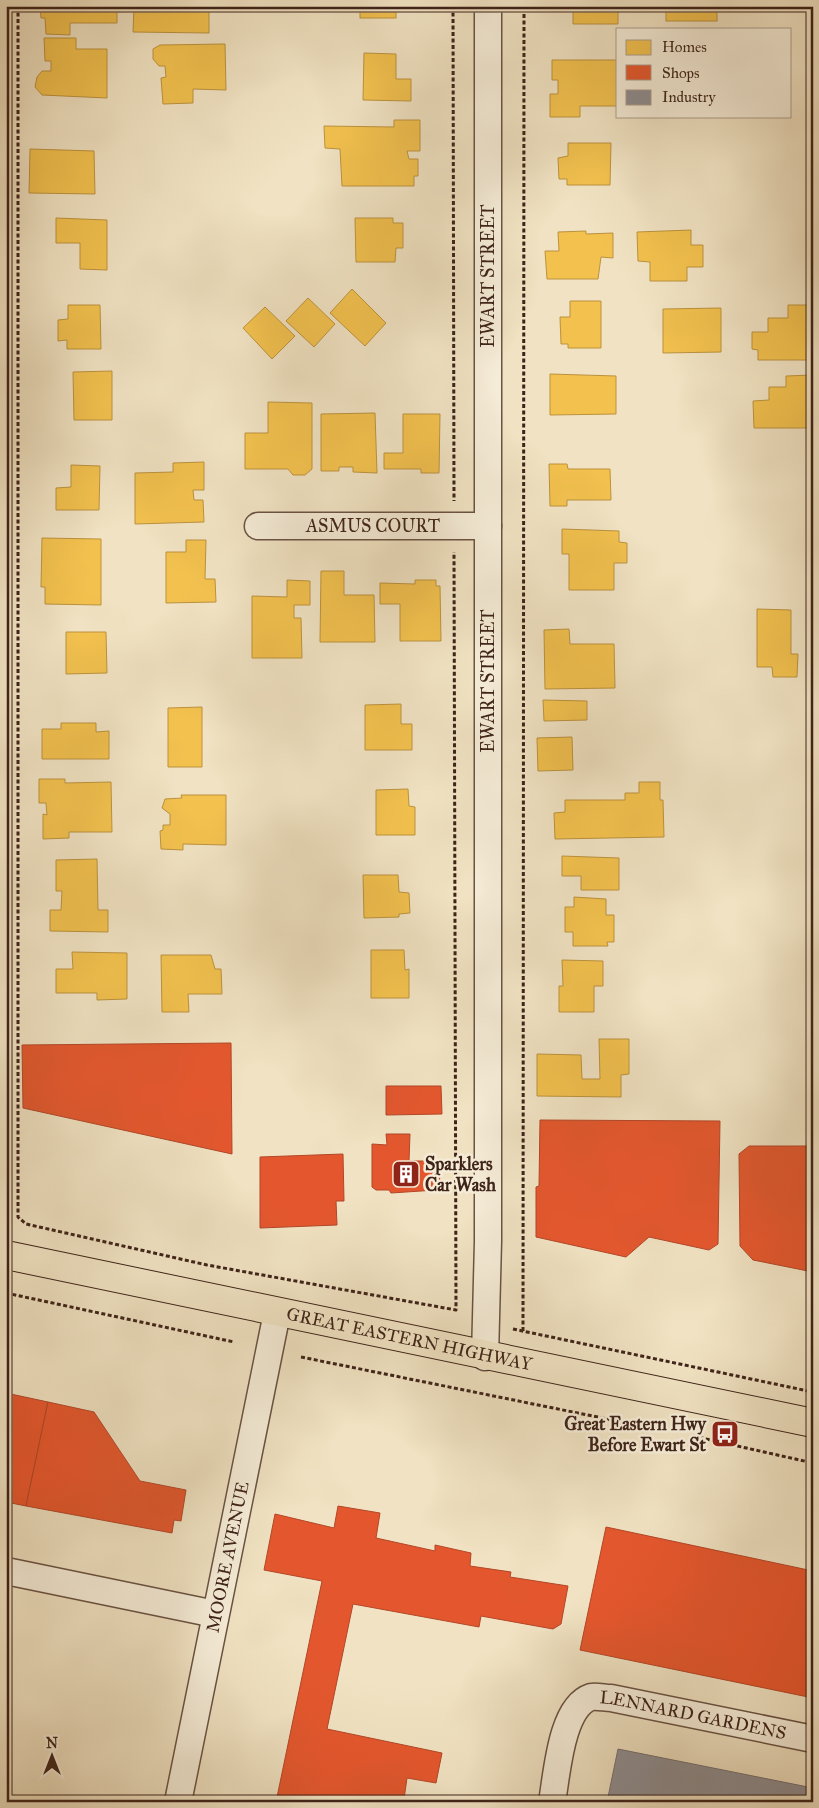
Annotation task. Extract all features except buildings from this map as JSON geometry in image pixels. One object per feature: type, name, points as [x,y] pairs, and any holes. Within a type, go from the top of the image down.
[{"type":"highway","name":"GREAT EASTERN HIGHWAY","points":[[6,1255],[277,1313],[813,1423]]},
{"type":"street","name":"EWART STREET","points":[[485,1356],[488,1241],[488,6]]},
{"type":"street","name":"ASMUS COURT","points":[[258,526],[488,526]]},
{"type":"street","name":"MOORE AVENUE","points":[[178,1802],[277,1313]]},
{"type":"street","points":[[6,1571],[215,1614]]},
{"type":"street","name":"LENNARD GARDENS","points":[[552,1802],[567,1724],[576,1707],[592,1697],[611,1698],[813,1739]]},
{"type":"path","points":[[18,6],[18,1217],[26,1224],[208,1265],[456,1310],[454,544]]},
{"type":"path","points":[[453,6],[454,504]]},
{"type":"path","points":[[523,1331],[524,6]]},
{"type":"path","points":[[6,1293],[234,1342]]},
{"type":"path","points":[[512,1329],[813,1392]]},
{"type":"path","points":[[301,1356],[642,1426]]},
{"type":"path","points":[[693,1436],[813,1463]]},
{"type":"place","name":"Sparklers Car Wash","points":[[406,1174]]},
{"type":"place","name":"Great Eastern Hwy Before Ewart St","points":[[725,1434]]}]
